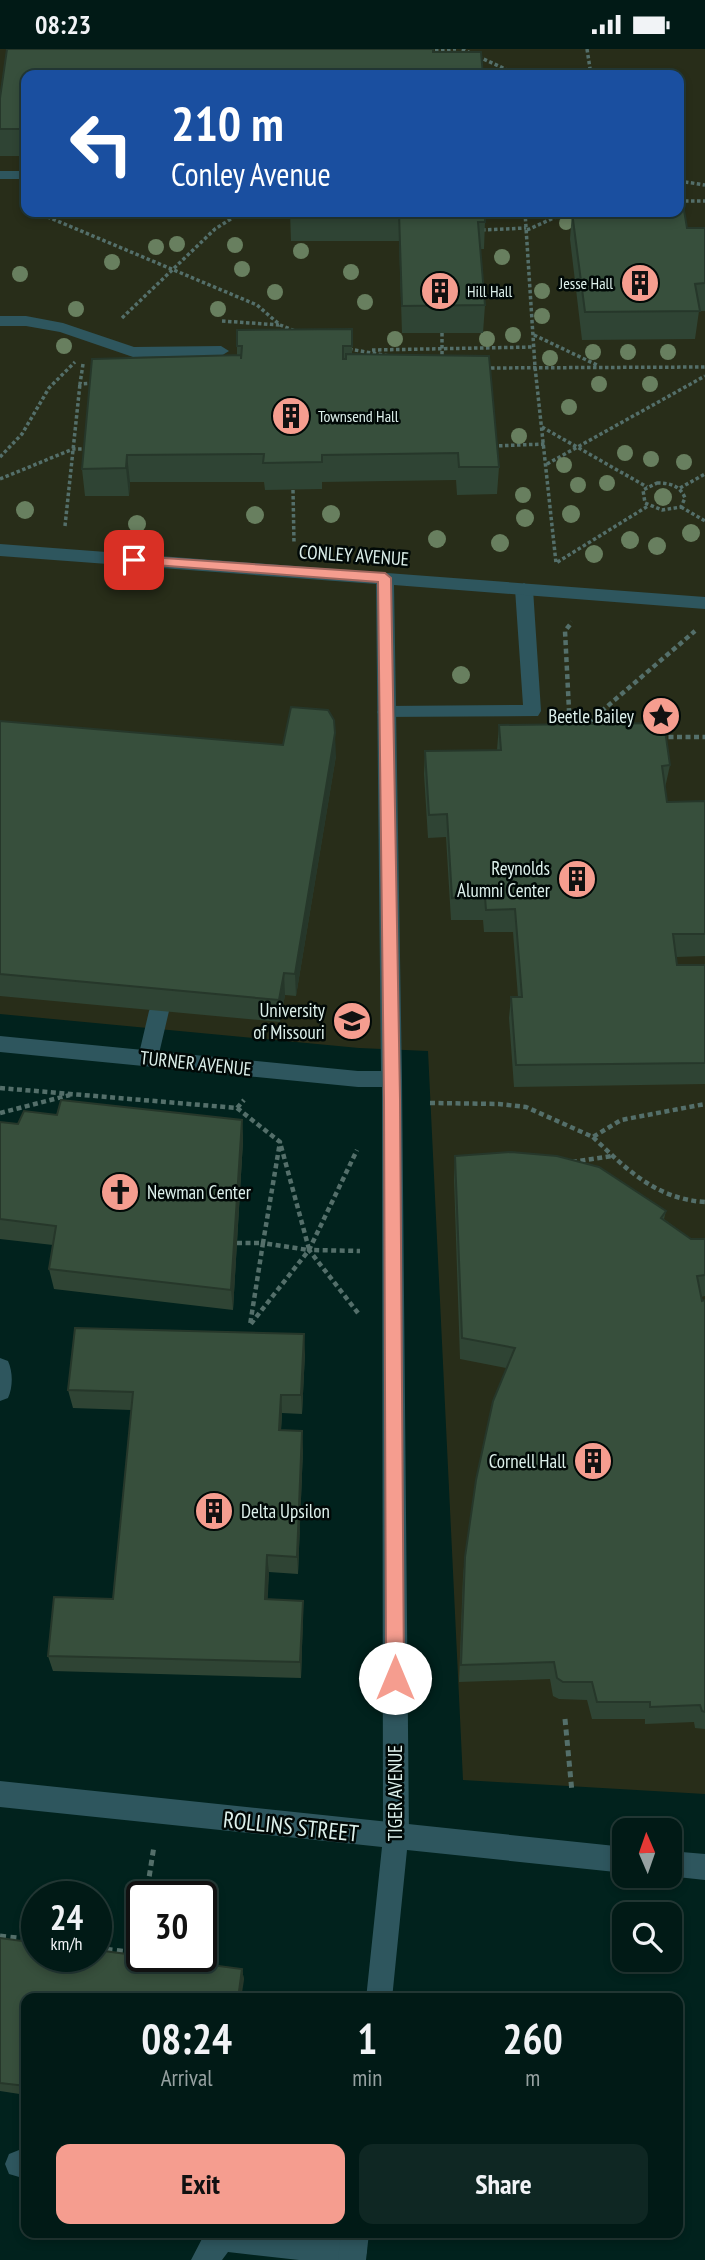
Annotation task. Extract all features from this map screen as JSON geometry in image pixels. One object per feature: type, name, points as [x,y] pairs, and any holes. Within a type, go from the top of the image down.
[{"type":"street","points":[[0,175],[21,175]]},
{"type":"street","points":[[0,321],[26,321],[63,328],[133,352],[221,351]]},
{"type":"street","name":"CONLEY AVENUE","points":[[0,550],[705,603]]},
{"type":"street","name":"TIGER AVENUE","points":[[380,1993],[396,1837],[392,1079],[385,578]]},
{"type":"street","points":[[386,712],[532,711],[524,589]]},
{"type":"street","points":[[148,1058],[159,1011]]},
{"type":"street","name":"TURNER AVENUE","points":[[0,1044],[358,1079],[392,1079]]},
{"type":"street","points":[[0,1368],[0,1391]]},
{"type":"street","name":"ROLLINS STREET","points":[[0,1794],[612,1859]]},
{"type":"street","points":[[682,1865],[705,1867]]},
{"type":"street","points":[[205,2260],[218,2238]]},
{"type":"street","points":[[251,2238],[353,2248]]},
{"type":"path","points":[[422,51],[456,49]]},
{"type":"path","points":[[462,49],[507,70]]},
{"type":"path","points":[[587,49],[590,70]]},
{"type":"path","points":[[684,182],[705,185]]},
{"type":"path","points":[[684,201],[705,201]]},
{"type":"path","points":[[48,217],[257,305],[280,325],[302,334]]},
{"type":"path","points":[[525,217],[535,367],[556,563],[648,506]]},
{"type":"path","points":[[482,230],[526,229],[556,217]]},
{"type":"path","points":[[439,368],[443,349],[442,333]]},
{"type":"path","points":[[533,335],[603,368]]},
{"type":"path","points":[[346,348],[368,350],[534,347]]},
{"type":"path","points":[[368,350],[398,359]]},
{"type":"path","points":[[480,368],[705,367]]},
{"type":"path","points":[[547,464],[705,376]]},
{"type":"path","points":[[65,526],[80,383]]},
{"type":"path","points":[[542,427],[647,487]]},
{"type":"path","points":[[493,446],[544,445]]},
{"type":"path","points":[[0,479],[72,449],[89,449]]},
{"type":"path","points":[[705,474],[680,488],[663,483],[647,487],[642,495],[648,506],[662,511],[681,507],[705,521]]},
{"type":"path","points":[[680,488],[685,498],[681,507]]},
{"type":"path","points":[[293,490],[294,543]]},
{"type":"path","points":[[573,621],[565,631],[570,737],[695,631]]},
{"type":"path","points":[[651,737],[705,737]]},
{"type":"path","points":[[0,1088],[237,1108],[280,1142],[309,1250],[361,1317]]},
{"type":"path","points":[[0,1113],[74,1094]]},
{"type":"path","points":[[237,1108],[248,1094]]},
{"type":"path","points":[[430,1103],[465,1106],[498,1104],[538,1111],[593,1137],[630,1174],[661,1194],[705,1202]]},
{"type":"path","points":[[593,1137],[621,1120],[705,1104]]},
{"type":"path","points":[[280,1142],[250,1325],[309,1250],[359,1146]]},
{"type":"path","points":[[572,1162],[612,1156]]},
{"type":"path","points":[[237,1243],[263,1243],[309,1250],[360,1251]]},
{"type":"path","points":[[565,1719],[572,1792]]},
{"type":"path","points":[[149,1881],[155,1840]]},
{"type":"path","points":[[0,1936],[21,1938]]},
{"type":"green space","name":"University of Missouri","points":[[0,49],[705,49],[705,1794],[463,1780],[428,1051],[359,1048],[0,1014]]},
{"type":"building","points":[[7,49],[433,49],[433,52],[481,52],[483,70],[21,70],[21,129],[0,129],[0,98]]},
{"type":"building","name":"Jesse Hall","points":[[684,210],[687,228],[705,228],[705,283],[695,284],[700,311],[585,312],[573,217],[684,217]]},
{"type":"building","points":[[399,217],[485,217],[485,222],[478,222],[485,305],[402,306]]},
{"type":"building","name":"Townsend Hall","points":[[352,329],[352,346],[343,346],[343,359],[346,359],[346,354],[489,356],[499,467],[459,467],[458,453],[322,455],[322,462],[263,463],[264,454],[127,455],[126,468],[82,469],[92,359],[241,355],[241,359],[242,346],[237,346],[237,330]]},
{"type":"building","points":[[291,707],[328,710],[334,720],[335,733],[295,974],[284,973],[279,1000],[0,974],[0,721],[283,745]]},
{"type":"building","name":"Reynolds Alumni Center","points":[[664,723],[670,765],[662,766],[667,802],[705,801],[705,934],[673,934],[677,965],[705,965],[705,1063],[516,1065],[511,997],[522,997],[515,909],[486,910],[485,897],[452,898],[447,814],[429,815],[425,751],[501,750],[499,725]]},
{"type":"building","name":"Newman Center","points":[[61,1100],[242,1120],[231,1290],[49,1269],[56,1226],[0,1219],[0,1122],[18,1124],[24,1111],[57,1115]]},
{"type":"building","name":"Cornell Hall","points":[[511,1152],[557,1156],[599,1167],[666,1211],[661,1218],[691,1239],[705,1239],[705,1275],[697,1276],[702,1301],[705,1300],[705,1712],[700,1705],[650,1707],[650,1702],[597,1702],[592,1682],[563,1682],[557,1678],[554,1662],[461,1665],[465,1557],[476,1480],[493,1401],[515,1348],[462,1338],[455,1156]]},
{"type":"building","name":"Delta Upsilon","points":[[75,1328],[304,1334],[301,1395],[281,1395],[279,1430],[302,1431],[297,1557],[267,1555],[265,1599],[303,1601],[300,1662],[48,1656],[54,1597],[113,1599],[133,1392],[68,1390]]},
{"type":"building","points":[[0,1938],[21,1941],[21,1972],[112,1972],[112,1952],[126,1954],[126,1972],[217,1972],[217,1966],[242,1969],[239,1993],[21,1993],[21,2085],[0,2083]]},
{"type":"place","name":"Jesse Hall","points":[[640,283]]},
{"type":"place","name":"Hill Hall","points":[[440,291]]},
{"type":"place","name":"Townsend Hall","points":[[291,416]]},
{"type":"place","name":"Beetle Bailey","points":[[661,716]]},
{"type":"place","name":"Reynolds Alumni Center","points":[[577,879]]},
{"type":"place","name":"University of Missouri","points":[[352,1021]]},
{"type":"place","name":"Newman Center","points":[[120,1192]]},
{"type":"place","name":"Cornell Hall","points":[[593,1461]]},
{"type":"place","name":"Delta Upsilon","points":[[214,1511]]},
{"type":"route","points":[[134,560],[385,578],[392,1099],[395,1678]]}]
